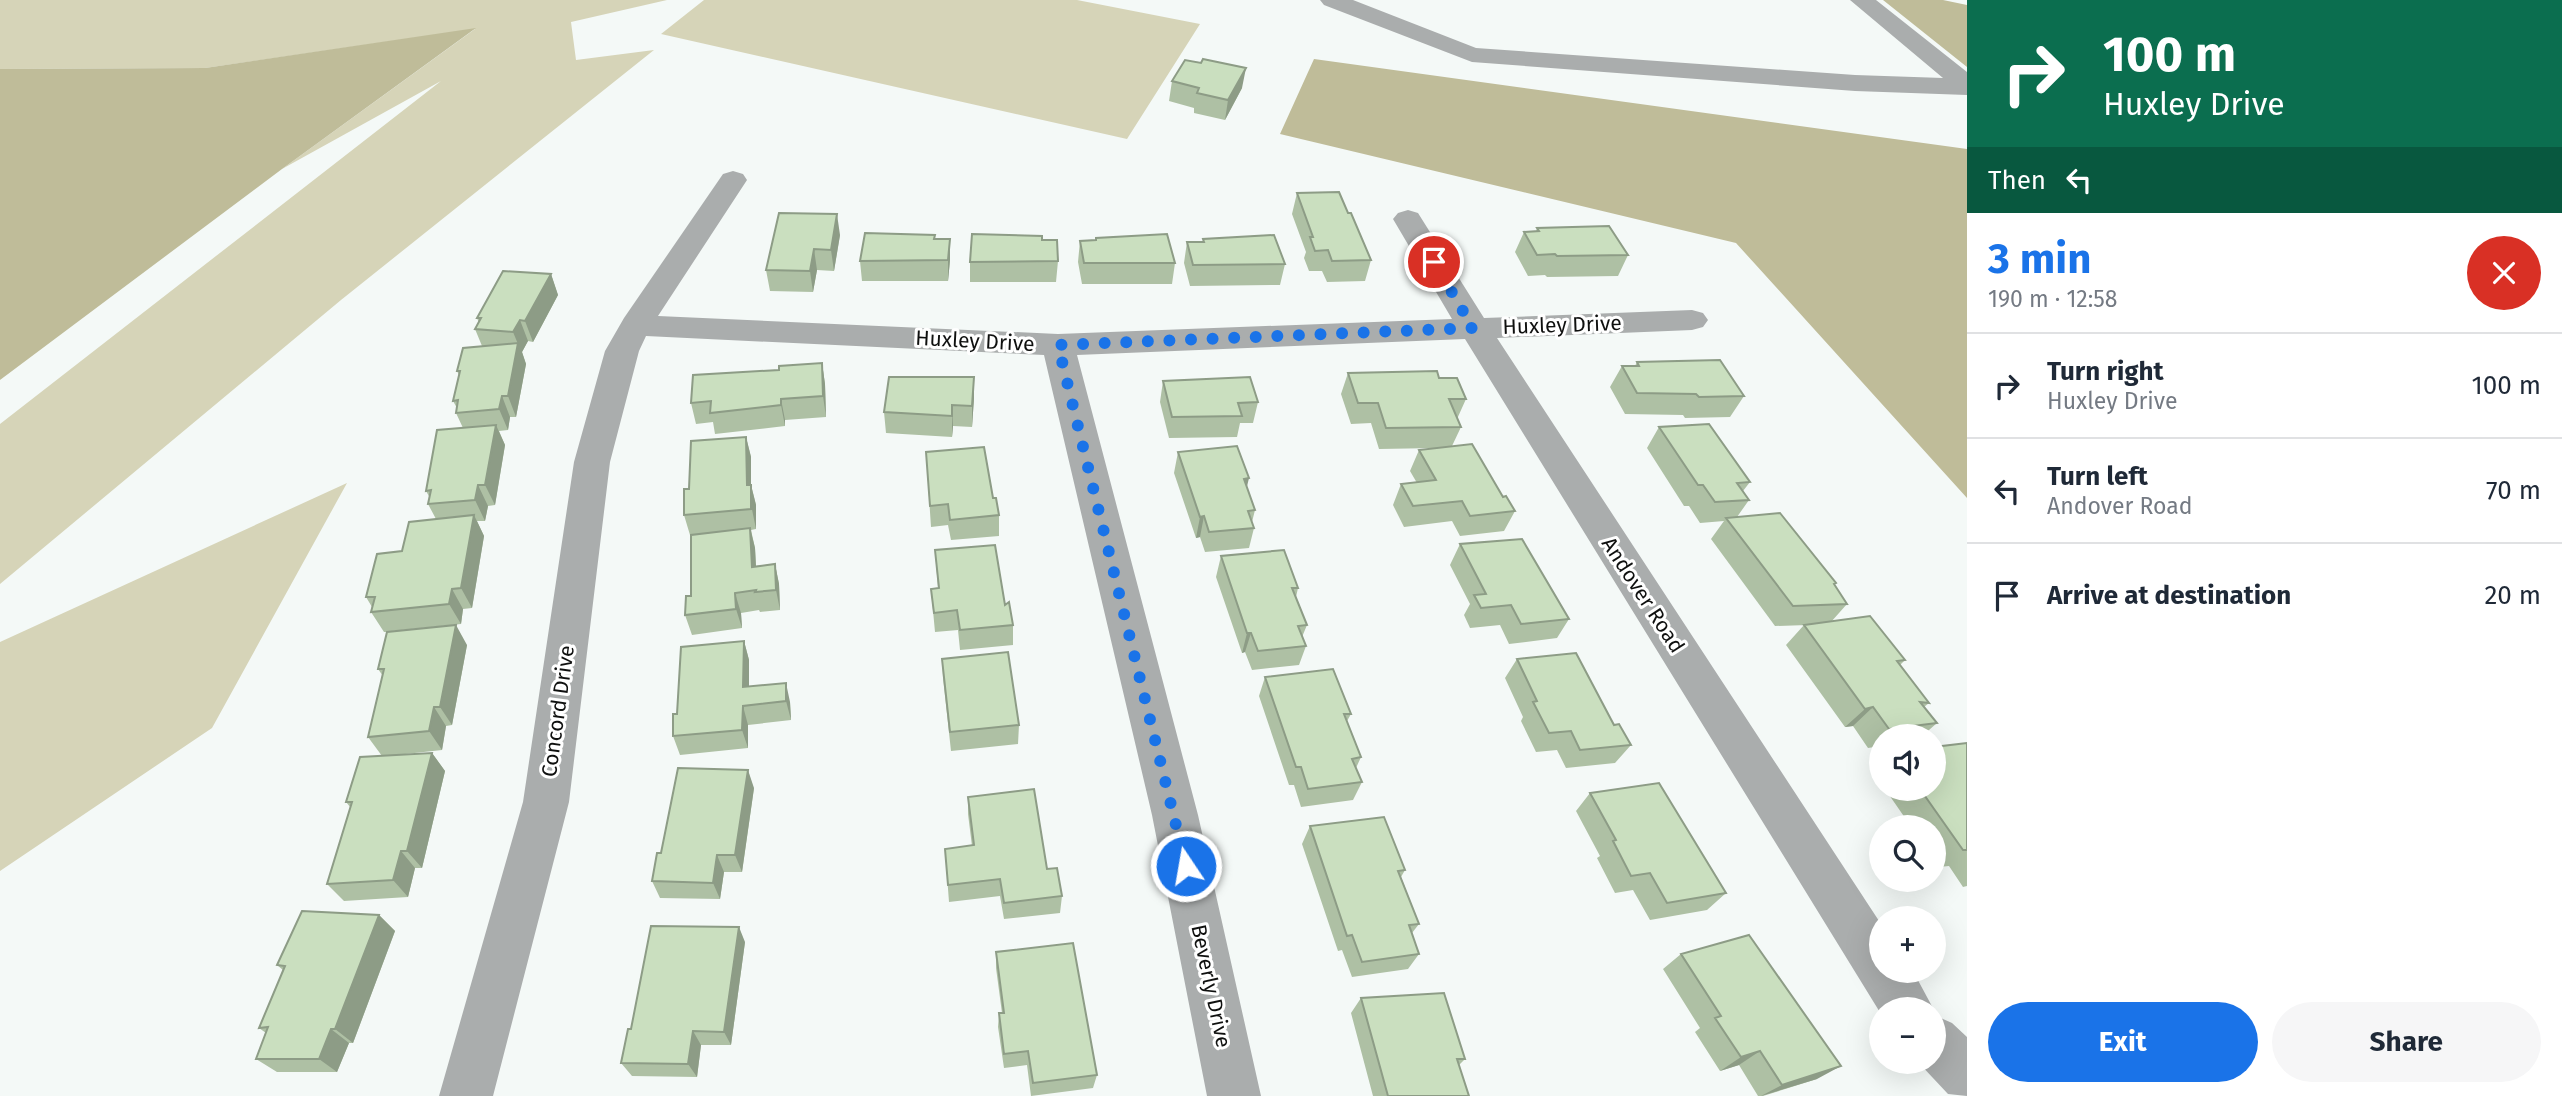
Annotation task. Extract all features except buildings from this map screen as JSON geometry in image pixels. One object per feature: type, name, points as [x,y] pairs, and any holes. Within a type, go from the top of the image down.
[{"type":"street","points":[[1332,0],[1472,55],[1855,83],[1967,86]]},
{"type":"street","points":[[1862,0],[1967,86]]},
{"type":"street","name":"Concord Drive","points":[[466,1096],[545,802],[592,462],[621,351],[635,324],[733,180]]},
{"type":"street","name":"Andover Road","points":[[1408,219],[1473,328],[1869,950]]},
{"type":"street","name":"Huxley Drive","points":[[635,324],[1058,345],[1692,320]]},
{"type":"street","name":"Beverly Drive","points":[[1058,345],[1175,815],[1234,1096]]},
{"type":"street","points":[[1946,1053],[1967,1075]]},
{"type":"shaded area","points":[[0,0],[667,0],[571,22],[576,60],[654,50],[341,300],[0,584],[0,424],[441,81],[282,169],[475,29],[205,68],[0,69]]},
{"type":"shaded area","points":[[704,0],[1077,0],[1200,24],[1127,139],[661,34]]},
{"type":"shaded area","points":[[1883,0],[1943,0],[1967,5],[1967,67]]},
{"type":"shaded area","points":[[476,28],[0,380],[0,69],[205,68]]},
{"type":"shaded area","points":[[1314,59],[1967,149],[1967,498],[1736,243],[1280,134]]},
{"type":"shaded area","points":[[347,483],[212,728],[0,871],[0,642]]},
{"type":"route","points":[[1186,866],[1058,345],[1473,328],[1434,262]]}]
